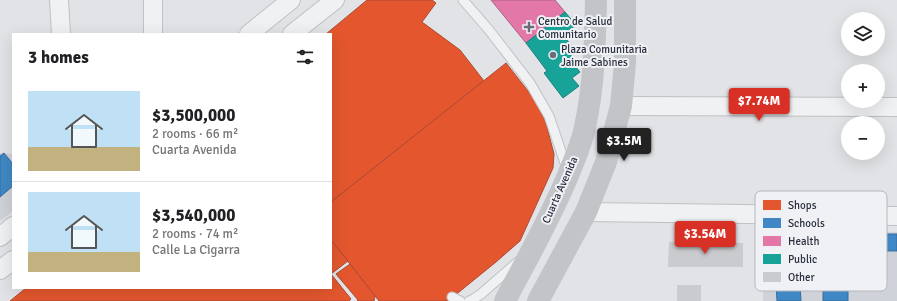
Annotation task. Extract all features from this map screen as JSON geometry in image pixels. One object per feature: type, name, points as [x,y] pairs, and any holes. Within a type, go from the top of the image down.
[{"type":"main road","points":[[538,301],[586,212],[606,162],[621,106],[625,63],[625,0]]},
{"type":"main road","name":"Cuarta Avenida","points":[[505,301],[559,197],[585,129],[594,67],[595,1]]},
{"type":"street","points":[[59,0],[62,33]]},
{"type":"street","points":[[153,0],[153,33]]},
{"type":"street","points":[[250,33],[291,0]]},
{"type":"street","points":[[293,33],[335,0]]},
{"type":"street","points":[[621,106],[897,108]]},
{"type":"street","points":[[586,212],[755,214]]},
{"type":"street","points":[[887,216],[897,216]]},
{"type":"street","points":[[0,237],[12,227]]},
{"type":"street","points":[[0,270],[12,261]]},
{"type":"lane","points":[[463,0],[489,30],[530,83],[549,116],[568,175]]},
{"type":"lane","points":[[469,301],[481,294],[532,250]]},
{"type":"shaded area","points":[[0,153],[12,154],[12,212],[0,221]]},
{"type":"shaded area","points":[[887,232],[897,232],[897,301],[763,301],[763,291],[887,291]]},
{"type":"building: Shops","points":[[367,0],[432,0],[436,3],[422,22],[460,50],[484,81],[332,201],[332,33],[327,33]]},
{"type":"building: Shops","points":[[506,63],[535,100],[545,120],[554,154],[553,168],[520,241],[448,301],[379,301],[332,241],[332,201]]},
{"type":"building: Shops","points":[[332,241],[348,261],[332,273]]},
{"type":"building: Shops","points":[[350,264],[375,296],[374,301],[357,301],[358,300],[336,274]]},
{"type":"building: Shops","points":[[332,275],[351,299],[349,301],[10,301],[25,289],[332,289]]},
{"type":"building: Schools","points":[[4,153],[12,163],[12,187],[0,197],[0,156]]},
{"type":"building: Schools","points":[[887,234],[897,234],[897,251],[887,251]]},
{"type":"building: Schools","points":[[776,291],[800,291],[801,301],[777,301]]},
{"type":"building: Schools","points":[[823,291],[848,291],[848,301],[823,301]]},
{"type":"building: Health","name":"Centro de Salud Comunitario","points":[[491,0],[555,0],[565,12],[526,43]]},
{"type":"building: Public","name":"Plaza Comunitaria Jaime Sabines","points":[[565,12],[576,25],[563,35],[575,50],[571,54],[570,60],[580,72],[572,78],[579,86],[563,98],[544,73],[547,71],[526,43]]},
{"type":"building: Other","points":[[669,242],[743,243],[743,267],[668,267]]},
{"type":"building: Other","points":[[677,285],[701,285],[701,301],[677,301]]},
{"type":"place","name":"Centro de Salud Comunitario","points":[[529,27]]},
{"type":"place","name":"Plaza Comunitaria Jaime Sabines","points":[[553,55]]}]
